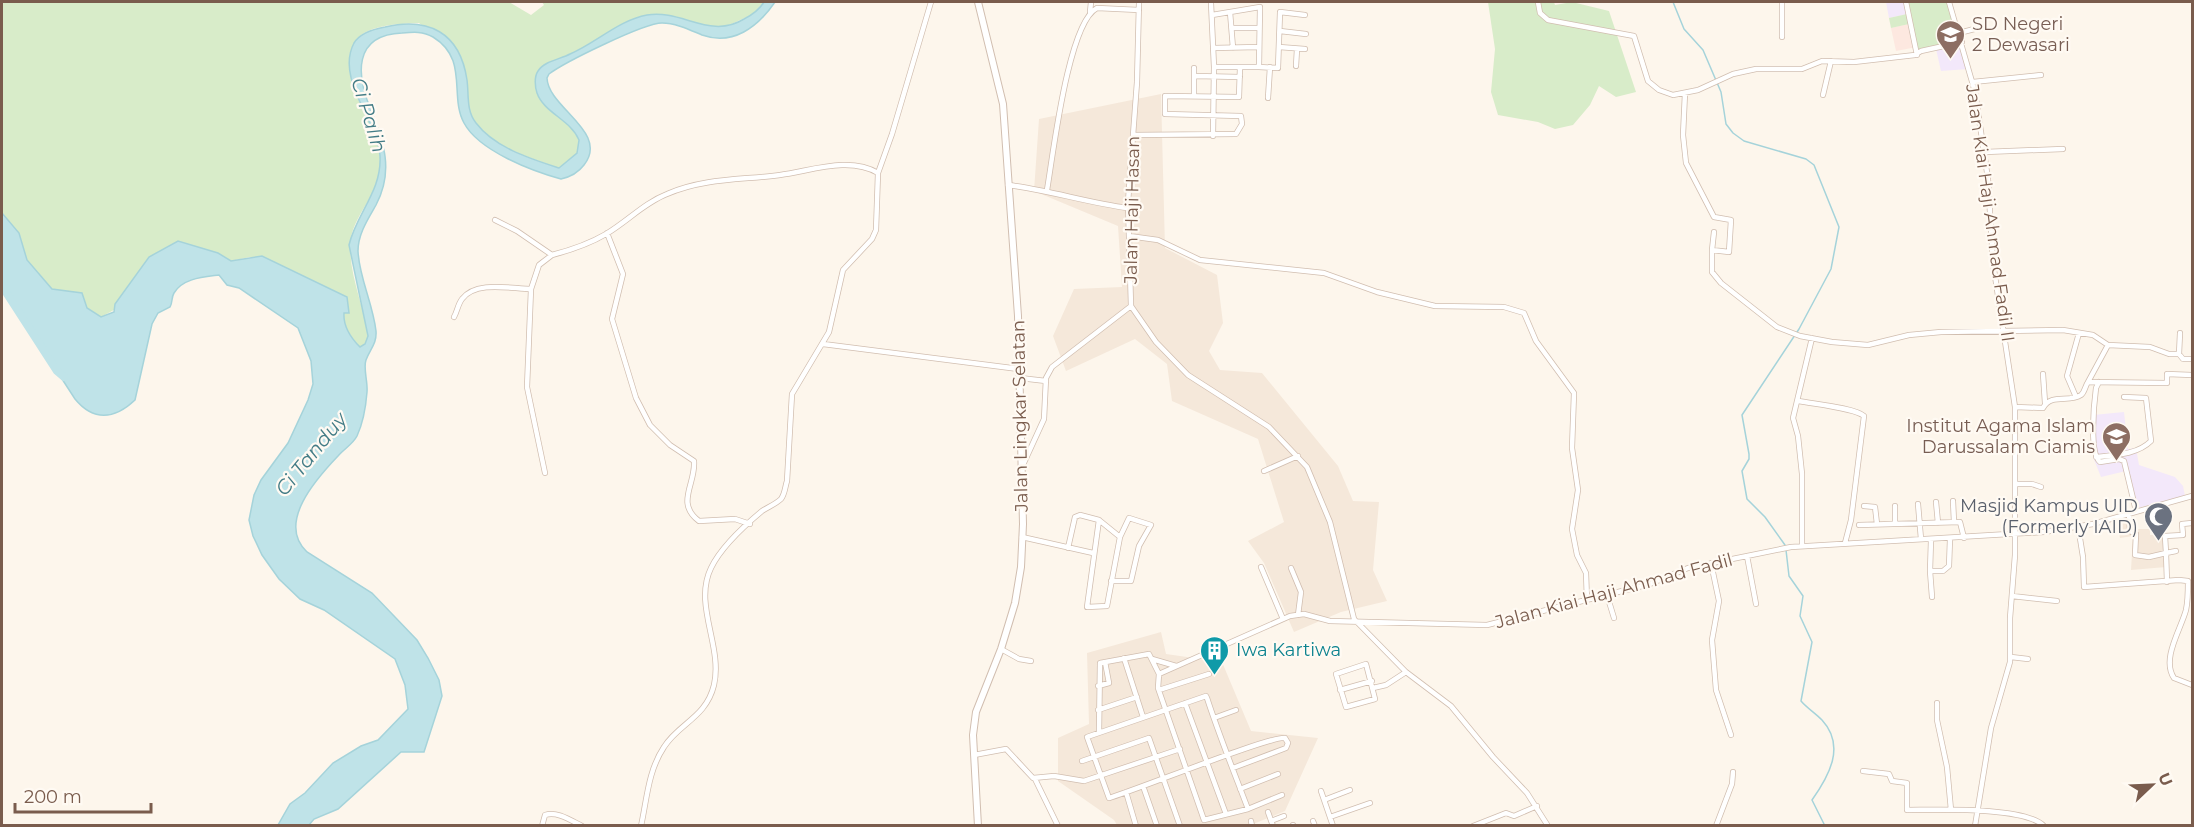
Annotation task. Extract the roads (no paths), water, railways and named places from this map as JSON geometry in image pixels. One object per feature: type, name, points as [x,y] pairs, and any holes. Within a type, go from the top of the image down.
[{"type":"street","points":[[641,825],[651,774],[665,744],[700,713],[711,695],[716,650],[706,603],[707,576],[722,551],[783,495],[787,481],[792,394],[829,332],[840,278],[845,266],[872,239],[876,230],[878,173],[890,143],[932,2]]},
{"type":"street","name":"Jalan Lingkar Selatan","points":[[978,2],[1003,104],[1020,378],[1023,467],[1022,537],[1015,603],[1002,649],[976,712],[974,755],[978,825]]},
{"type":"street","points":[[1047,190],[1068,73],[1079,32],[1090,12],[1091,2]]},
{"type":"street","name":"Jalan Haji Hasan","points":[[1139,2],[1128,208],[1131,306],[1156,342],[1188,375],[1269,427],[1307,467],[1320,492],[1354,619]]},
{"type":"street","points":[[1538,2],[1540,13],[1548,20],[1634,36],[1650,83],[1665,93],[1685,93],[1733,74],[1756,69],[1802,69],[1820,61],[1854,62],[1917,55],[1921,51],[1962,42]]},
{"type":"street","points":[[1782,2],[1782,37]]},
{"type":"street","points":[[1905,2],[1917,55]]},
{"type":"street","name":"Jalan Kiai Haji Ahmad Fadil II","points":[[1949,2],[1973,82],[1985,152],[1989,184],[1989,233],[2015,407],[2016,484],[2011,657],[1991,728],[1975,825]]},
{"type":"street","points":[[1211,3],[1214,67],[1213,135]]},
{"type":"street","points":[[1212,15],[1258,5],[1261,9],[1259,67]]},
{"type":"street","points":[[1090,12],[1097,8],[1139,10]]},
{"type":"street","points":[[1230,12],[1233,48]]},
{"type":"street","points":[[1214,67],[1278,68],[1280,12],[1305,15]]},
{"type":"street","points":[[1959,33],[1982,27]]},
{"type":"street","points":[[1232,28],[1259,28]]},
{"type":"street","points":[[1280,31],[1306,34]]},
{"type":"street","points":[[1213,48],[1259,47]]},
{"type":"street","points":[[1279,47],[1305,49]]},
{"type":"street","points":[[1296,66],[1297,49]]},
{"type":"street","points":[[1822,95],[1831,61]]},
{"type":"street","points":[[1133,135],[1236,134],[1242,124],[1242,118],[1238,115],[1165,114],[1166,94],[1239,97],[1240,67]]},
{"type":"street","points":[[1268,98],[1270,67]]},
{"type":"street","points":[[1194,68],[1194,96]]},
{"type":"street","points":[[1973,82],[2041,75]]},
{"type":"street","points":[[1195,76],[1239,77]]},
{"type":"street","points":[[1685,93],[1683,135],[1686,163],[1715,218],[1731,220],[1729,252],[1712,250]]},
{"type":"street","points":[[1985,152],[2063,148]]},
{"type":"street","points":[[544,473],[527,387],[531,289],[538,265],[552,255],[578,249],[606,234],[654,200],[706,182],[779,175],[833,166],[851,166],[878,173]]},
{"type":"street","points":[[1008,185],[1047,190],[1092,203],[1128,208]]},
{"type":"street","points":[[495,220],[517,231],[552,255]]},
{"type":"street","points":[[1714,232],[1712,271],[1719,281],[1777,327],[1800,336],[1868,345],[1910,335],[2063,330],[2093,335],[2108,345],[2150,347],[2169,354],[2179,354]]},
{"type":"street","points":[[606,234],[610,237],[623,274],[613,306],[615,335],[644,417],[670,445],[694,460],[686,500],[689,512],[699,521],[735,519],[750,524]]},
{"type":"street","points":[[1129,236],[1158,240],[1206,261],[1324,273],[1377,292],[1435,306],[1504,307],[1524,313],[1536,341],[1574,393],[1572,448],[1578,490],[1572,529],[1577,555],[1586,573],[1587,600]]},
{"type":"street","points":[[454,318],[462,299],[469,294],[488,287],[531,289]]},
{"type":"street","points":[[1023,467],[1044,419],[1046,381],[1052,367],[1131,306]]},
{"type":"street","points":[[2075,396],[2068,383],[2068,372],[2079,333]]},
{"type":"street","points":[[2180,333],[2179,354],[2183,359],[2193,359]]},
{"type":"street","points":[[1802,546],[1802,474],[1798,436],[1793,418],[1798,401],[1799,383],[1812,338]]},
{"type":"street","points":[[823,344],[1019,369]]},
{"type":"street","points":[[2045,403],[2082,393],[2108,345]]},
{"type":"street","points":[[2015,407],[2043,408],[2045,403],[2043,374]]},
{"type":"street","points":[[2088,382],[2167,383],[2167,374],[2193,375]]},
{"type":"street","points":[[1020,378],[1046,381]]},
{"type":"street","points":[[2099,382],[2096,388],[2093,432],[2096,457],[2100,462],[2119,459],[2124,461],[2136,511]]},
{"type":"street","points":[[2096,457],[2125,454],[2151,441],[2146,398],[2124,397]]},
{"type":"street","points":[[1798,401],[1828,408],[1842,407],[1864,416],[1851,520],[1845,543]]},
{"type":"street","points":[[1263,471],[1298,456]]},
{"type":"street","points":[[2016,484],[2029,483],[2041,487]]},
{"type":"street","points":[[2192,496],[2193,501]]},
{"type":"street","name":"Jalan Kiai Haji Ahmad Fadil","points":[[1298,615],[1315,615],[1330,621],[1354,619],[1487,625],[1607,595],[1711,563],[1791,547],[2015,535],[2078,526],[2192,496]]},
{"type":"street","points":[[1953,501],[1954,522]]},
{"type":"street","points":[[1936,502],[1938,523]]},
{"type":"street","points":[[1918,504],[1921,539]]},
{"type":"street","points":[[1864,506],[1875,507],[1877,524]]},
{"type":"street","points":[[1895,506],[1895,524]]},
{"type":"street","points":[[2129,513],[2130,531],[2136,534],[2135,555],[2149,557],[2176,551]]},
{"type":"street","points":[[1068,548],[1075,517],[1080,515],[1099,520],[1120,537]]},
{"type":"street","points":[[1099,520],[1086,606],[1107,606],[1111,581],[1120,537],[1129,518],[1151,525],[1139,546],[1131,580],[1111,581]]},
{"type":"street","points":[[1859,525],[1954,522],[1962,523],[1964,538]]},
{"type":"street","points":[[2167,582],[2165,536],[2183,535],[2182,524],[2193,524]]},
{"type":"street","points":[[2078,526],[2083,557],[2084,587],[2188,581],[2186,608],[2173,643],[2170,672],[2174,678],[2193,685]]},
{"type":"street","points":[[1022,537],[1094,553]]},
{"type":"street","points":[[1930,571],[1948,568],[1950,539]]},
{"type":"street","points":[[1931,540],[1932,597]]},
{"type":"street","points":[[1747,556],[1756,604]]},
{"type":"street","points":[[1711,563],[1719,601],[1712,640],[1716,690],[1731,735]]},
{"type":"street","points":[[1261,567],[1283,619]]},
{"type":"street","points":[[1159,674],[1283,619],[1298,615],[1301,592],[1291,568]]},
{"type":"street","points":[[1607,595],[1614,618]]},
{"type":"street","points":[[2012,596],[2056,601]]},
{"type":"street","points":[[1354,619],[1406,672],[1451,706],[1537,806],[1548,825]]},
{"type":"street","points":[[1002,649],[1019,659],[1030,661]]},
{"type":"street","points":[[1099,732],[1099,665],[1147,654],[1159,674],[1159,690],[1204,823],[1282,795]]},
{"type":"street","points":[[2011,657],[2028,659]]},
{"type":"street","points":[[1124,658],[1143,717]]},
{"type":"street","points":[[1152,659],[1176,666]]},
{"type":"street","points":[[1098,686],[1109,683],[1105,662]]},
{"type":"street","points":[[1365,664],[1372,681],[1374,699],[1347,707],[1336,674],[1365,664]]},
{"type":"street","points":[[1373,688],[1386,685],[1406,672]]},
{"type":"street","points":[[1159,690],[1209,674]]},
{"type":"street","points":[[1340,690],[1372,681]]},
{"type":"street","points":[[1233,768],[1286,748],[1288,743],[1284,738],[1278,737],[1228,756],[1109,798],[1087,737],[1206,696],[1228,756],[1233,768],[1240,789],[1248,808]]},
{"type":"street","points":[[1098,710],[1137,697]]},
{"type":"street","points":[[1937,703],[1951,810]]},
{"type":"street","points":[[1185,704],[1226,814]]},
{"type":"street","points":[[1214,718],[1236,710]]},
{"type":"street","points":[[1082,761],[1149,738],[1180,825]]},
{"type":"street","points":[[974,755],[1006,749],[1035,779],[1058,825]]},
{"type":"street","points":[[1035,779],[1054,776],[1084,781],[1180,749]]},
{"type":"street","points":[[1246,749],[1251,761]]},
{"type":"street","points":[[1863,771],[1889,774],[1892,781],[1907,783],[1906,809],[1978,810],[2032,819],[2044,825]]},
{"type":"street","points":[[1716,825],[1732,783],[1733,772]]},
{"type":"street","points":[[1240,789],[1278,774]]},
{"type":"street","points":[[1143,786],[1157,825]]},
{"type":"street","points":[[1324,800],[1350,790]]},
{"type":"street","points":[[1321,791],[1333,825]]},
{"type":"street","points":[[1126,792],[1136,825]]},
{"type":"street","points":[[1330,817],[1370,803]]},
{"type":"street","points":[[1473,825],[1506,813],[1514,816],[1537,806]]},
{"type":"street","points":[[1268,812],[1272,823],[1284,816]]},
{"type":"street","points":[[542,825],[545,815],[550,814],[567,817],[582,825]]},
{"type":"water","name":"Ci Palih","points":[[764,2],[775,2],[753,26],[734,36],[713,38],[683,27],[662,23],[639,29],[605,44],[549,74],[547,78],[550,89],[576,120],[589,142],[590,153],[584,165],[574,174],[561,179],[507,158],[471,133],[460,112],[455,67],[451,56],[433,37],[414,32],[386,35],[374,41],[367,49],[362,59],[361,71],[366,97],[383,146],[386,169],[381,193],[358,245],[361,271],[376,331],[374,343],[365,363],[367,397],[363,420],[357,436],[311,488],[303,501],[296,528],[299,540],[307,552],[372,593],[417,640],[439,680],[442,696],[424,752],[401,752],[338,809],[314,819],[309,825],[278,825],[290,804],[305,793],[333,763],[361,746],[378,740],[408,709],[405,685],[395,659],[324,610],[300,599],[279,579],[262,555],[253,536],[249,520],[254,495],[261,480],[288,443],[313,384],[311,361],[298,328],[239,288],[227,285],[219,275],[188,281],[178,288],[173,295],[170,307],[158,313],[152,324],[135,400],[127,407],[112,414],[96,414],[75,399],[16,308],[2,291],[2,213],[19,233],[27,260],[52,289],[82,293],[87,308],[101,317],[114,312],[115,304],[149,257],[178,241],[218,253],[231,261],[262,256],[347,297],[349,313],[344,313],[346,328],[360,347],[365,344],[368,336],[349,245],[377,180],[380,156],[378,143],[353,86],[350,71],[350,57],[354,43],[360,37],[376,29],[401,24],[415,24],[440,32],[457,50],[463,64],[467,80],[469,108],[476,123],[503,146],[559,168],[577,153],[579,140],[570,127],[540,100],[535,82],[541,68],[627,22],[647,15],[660,14],[708,25],[732,25],[758,10]]},
{"type":"waterway","points":[[1673,2],[1684,29],[1703,50],[1721,92],[1726,124],[1744,141],[1806,159],[1814,165],[1839,227],[1831,269],[1799,329],[1742,415],[1749,454],[1749,459],[1742,471],[1747,499],[1765,517],[1785,545]]},
{"type":"waterway","name":"Ci Tanduy","points":[[2,286],[57,371],[64,377]]},
{"type":"waterway","points":[[1786,550],[1789,576],[1803,596],[1800,616],[1812,642],[1801,701],[1822,720],[1833,740],[1834,750],[1829,771],[1812,800],[1825,826]]},
{"type":"place","name":"SD Negeri 2 Dewasari","points":[[1951,60]]},
{"type":"place","name":"Institut Agama Islam Darussalam Ciamis","points":[[2116,462]]},
{"type":"place","name":"Masjid Kampus UID (Formerly IAID)","points":[[2159,542]]},
{"type":"place","name":"Iwa Kartiwa","points":[[1215,676]]}]
